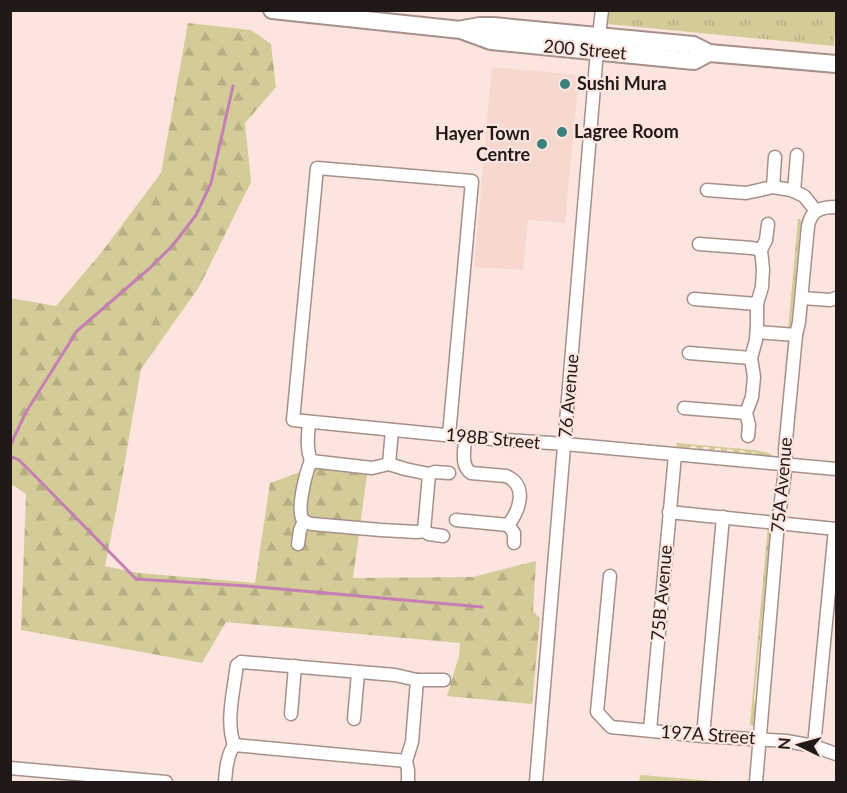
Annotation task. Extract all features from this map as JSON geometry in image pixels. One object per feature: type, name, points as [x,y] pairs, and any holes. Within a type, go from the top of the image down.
[{"type":"main road","name":"200 Street","points":[[272,10],[461,30],[491,41],[598,44],[694,61],[709,53],[837,64]]},
{"type":"street","name":"76 Avenue","points":[[536,783],[602,10]]},
{"type":"street","points":[[794,190],[797,155]]},
{"type":"street","points":[[773,187],[775,157]]},
{"type":"street","name":"198B Street","points":[[449,435],[472,181],[317,168],[293,420],[465,437],[837,469]]},
{"type":"street","points":[[707,190],[747,193],[773,187],[794,190],[804,196],[816,211],[824,207],[837,207]]},
{"type":"street","name":"75A Avenue","points":[[756,783],[796,335],[802,298],[808,226],[816,211]]},
{"type":"street","points":[[748,436],[747,413],[752,397],[754,377],[751,358],[757,332],[757,304],[762,287],[761,250],[766,240],[768,224]]},
{"type":"street","points":[[699,244],[761,250]]},
{"type":"street","points":[[694,298],[757,304]]},
{"type":"street","points":[[802,298],[830,300],[837,298]]},
{"type":"street","points":[[757,332],[796,335]]},
{"type":"street","points":[[689,353],[751,358]]},
{"type":"street","points":[[684,408],[747,413]]},
{"type":"street","points":[[309,422],[307,445],[311,461],[303,483],[301,503],[304,521],[312,524],[381,530],[424,531],[443,536]]},
{"type":"street","points":[[389,464],[392,430]]},
{"type":"street","points":[[465,437],[464,467],[467,471],[506,476],[519,488],[519,504],[515,516],[508,525]]},
{"type":"street","name":"75B Avenue","points":[[650,730],[675,455]]},
{"type":"street","points":[[311,461],[372,468],[389,464],[429,474],[449,472]]},
{"type":"street","points":[[424,531],[429,474]]},
{"type":"street","points":[[669,512],[836,529],[814,746]]},
{"type":"street","points":[[703,736],[723,517]]},
{"type":"street","points":[[456,520],[508,525],[514,533],[514,543]]},
{"type":"street","points":[[298,544],[304,521]]},
{"type":"street","name":"197A Street","points":[[610,576],[597,712],[611,727],[800,742],[837,754]]},
{"type":"street","points":[[234,745],[230,722],[237,665],[241,662],[396,675],[417,680],[444,680]]},
{"type":"street","points":[[291,714],[295,666]]},
{"type":"street","points":[[354,719],[358,673]]},
{"type":"street","points":[[408,783],[406,761],[412,742],[417,680]]},
{"type":"street","points":[[234,745],[406,761]]},
{"type":"street","points":[[225,783],[226,765],[234,745]]},
{"type":"street","points":[[10,768],[166,783]]},
{"type":"shaded area","name":"Hayer Town Centre","points":[[492,67],[579,75],[565,223],[528,220],[523,270],[474,267]]},
{"type":"green space","points":[[607,10],[836,11],[834,46],[608,24]]},
{"type":"green space","points":[[188,23],[251,30],[271,44],[276,87],[245,123],[251,182],[199,287],[141,369],[105,566],[139,573],[255,583],[270,483],[311,468],[367,475],[353,578],[473,577],[536,561],[533,611],[540,618],[532,704],[447,696],[459,656],[460,643],[226,622],[202,663],[21,630],[26,494],[11,484],[10,298],[56,306],[101,253],[161,173]]},
{"type":"green space","points":[[798,219],[801,220],[791,328],[788,330]]},
{"type":"green space","points":[[677,443],[755,450],[769,453],[774,458],[756,456],[757,454],[752,452],[751,454],[745,453],[740,450],[739,453],[727,449],[727,452],[721,451],[720,448],[715,448],[715,451],[709,450],[709,447],[697,449],[696,446],[677,447]]},
{"type":"green space","points":[[768,525],[771,527],[754,700],[757,712],[754,727],[750,724]]},
{"type":"green space","points":[[640,775],[727,782],[639,782]]},
{"type":"waterway","points":[[10,446],[26,412],[77,331],[151,267],[173,245],[196,215],[211,183],[233,86]]},
{"type":"waterway","points":[[10,456],[19,460],[136,579],[247,586],[482,607]]},
{"type":"place","name":"Sushi Mura","points":[[565,84]]},
{"type":"place","name":"Lagree Room","points":[[562,132]]},
{"type":"place","name":"Hayer Town Centre","points":[[542,144]]}]
